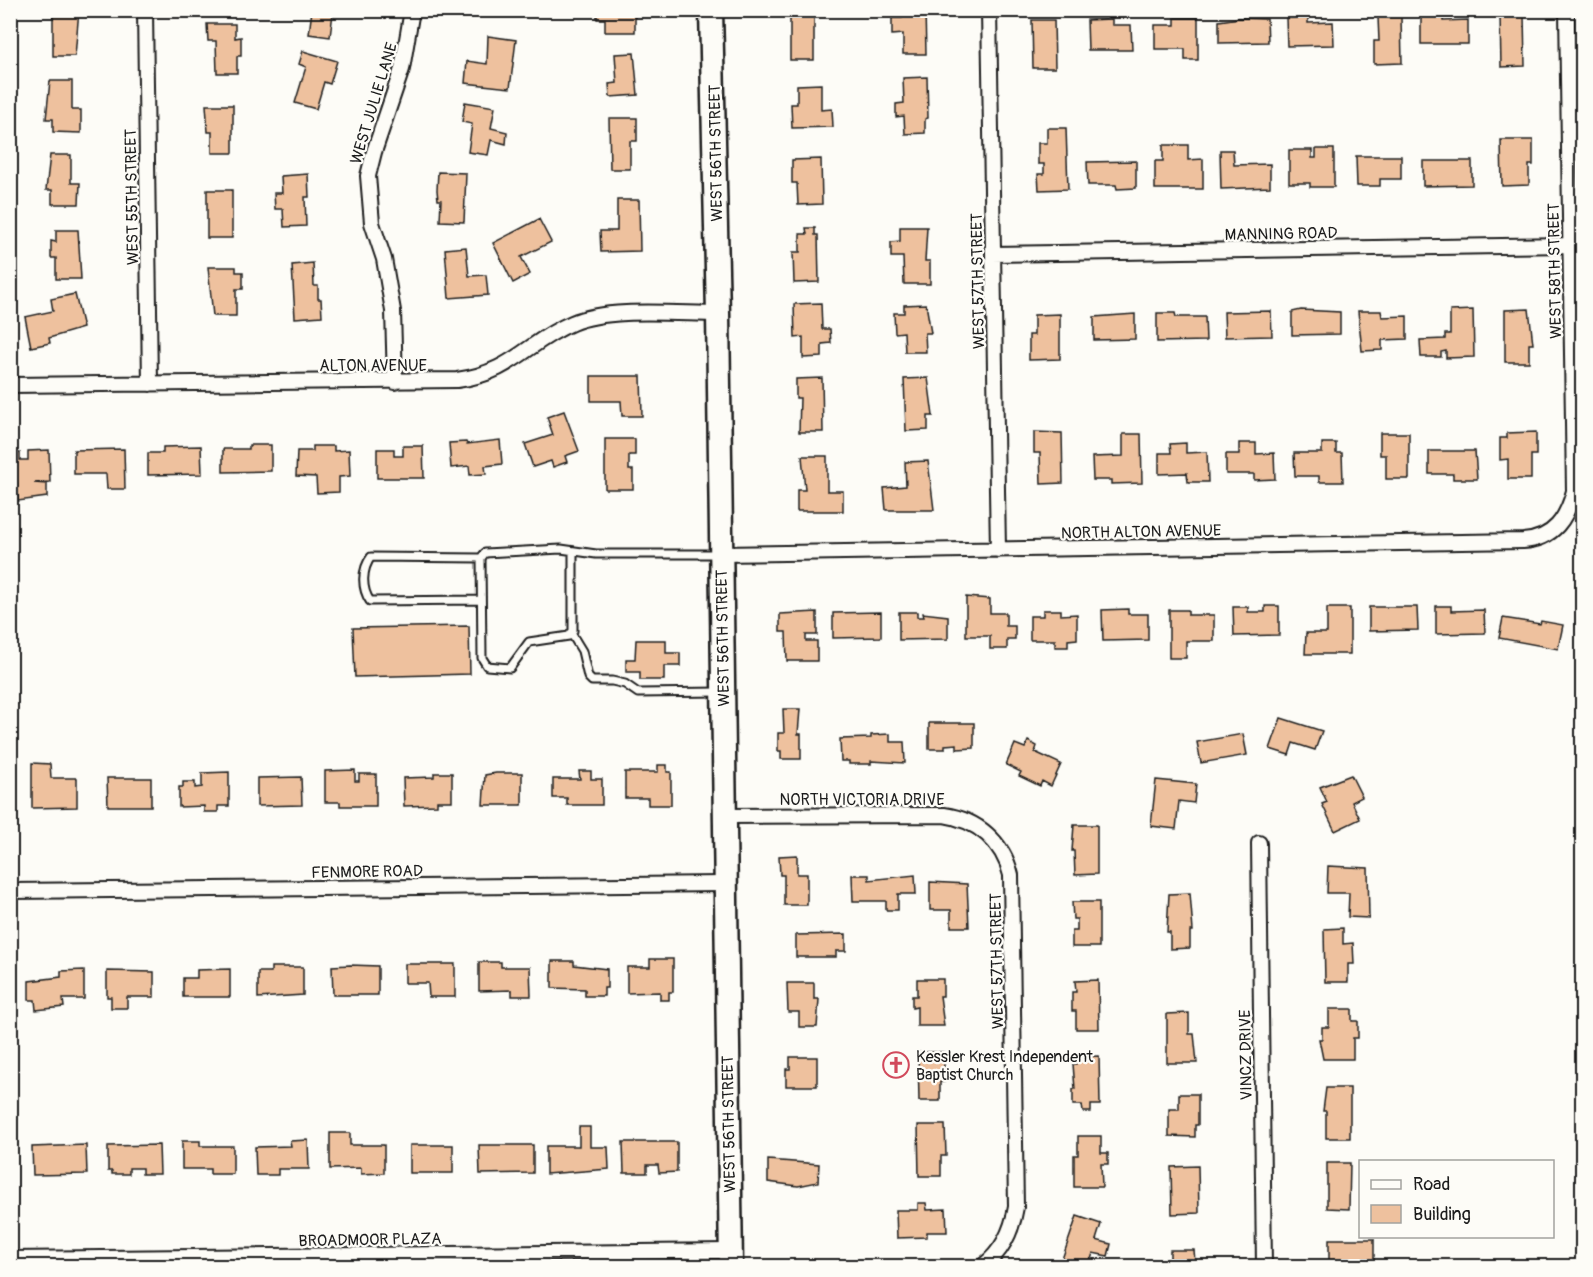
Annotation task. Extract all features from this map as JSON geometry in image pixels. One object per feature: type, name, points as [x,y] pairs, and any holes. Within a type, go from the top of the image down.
[{"type":"main road","name":"WEST 56TH STREET","points":[[711,10],[718,314],[730,1259]]},
{"type":"street","name":"WEST 55TH STREET","points":[[145,10],[150,384]]},
{"type":"street","name":"WEST JULIE LANE","points":[[395,382],[393,310],[387,274],[372,223],[368,176],[406,55],[412,10]]},
{"type":"street","name":"WEST 57TH STREET","points":[[989,10],[998,550]]},
{"type":"street","name":"WEST 58TH STREET","points":[[1558,526],[1569,510],[1575,491],[1567,10]]},
{"type":"street","name":"MANNING ROAD","points":[[993,254],[1570,245]]},
{"type":"street","name":"ALTON AVENUE","points":[[10,385],[449,381],[487,374],[509,364],[557,330],[592,317],[718,314]]},
{"type":"street","name":"NORTH ALTON AVENUE","points":[[721,554],[1523,541],[1542,537],[1558,526]]},
{"type":"street","name":"NORTH VICTORIA DRIVE","points":[[724,816],[944,814],[973,823],[993,839]]},
{"type":"street","name":"WEST 57TH STREET","points":[[987,1263],[1008,1238],[1016,1207],[1011,875],[1006,860],[993,839]]},
{"type":"street","name":"VINCZ DRIVE","points":[[1259,843],[1264,1266]]},
{"type":"street","name":"FENMORE ROAD","points":[[10,891],[724,884]]},
{"type":"street","name":"BROADMOOR PLAZA","points":[[10,1259],[730,1259]]},
{"type":"lane","points":[[571,633],[563,638],[529,642],[510,668],[487,666],[482,658],[481,558],[485,553],[491,551],[573,551],[596,554],[721,554]]},
{"type":"lane","points":[[573,551],[571,633],[582,651],[588,677],[592,681],[624,684],[638,693],[723,692]]},
{"type":"lane","points":[[481,558],[371,557],[365,566],[365,593],[370,601],[481,600]]},
{"type":"building","points":[[53,10],[79,10],[75,56],[53,56]]},
{"type":"building","points":[[312,10],[346,10],[346,15],[333,13],[330,37],[309,34]]},
{"type":"building","points":[[597,10],[635,11],[635,32],[605,32],[605,19],[597,19]]},
{"type":"building","points":[[793,10],[814,10],[814,60],[790,60],[790,18],[793,18]]},
{"type":"building","points":[[902,10],[925,10],[926,54],[903,54],[903,34],[892,35],[892,18],[902,18]]},
{"type":"building","points":[[1500,15],[1524,15],[1525,66],[1501,67]]},
{"type":"building","points":[[1421,16],[1443,16],[1443,21],[1468,20],[1468,44],[1421,44]]},
{"type":"building","points":[[1308,17],[1308,23],[1333,22],[1334,45],[1287,46],[1286,18]]},
{"type":"building","points":[[1378,17],[1401,17],[1402,63],[1374,64],[1374,41],[1379,41]]},
{"type":"building","points":[[1175,18],[1198,18],[1198,60],[1185,60],[1185,49],[1155,49],[1155,25],[1175,25]]},
{"type":"building","points":[[1239,18],[1267,19],[1268,42],[1219,43],[1219,21]]},
{"type":"building","points":[[1112,19],[1112,25],[1131,25],[1132,50],[1088,50],[1087,20]]},
{"type":"building","points":[[1032,20],[1054,20],[1055,68],[1033,68]]},
{"type":"building","points":[[207,24],[235,24],[235,38],[241,37],[241,56],[237,56],[237,73],[217,73],[216,41],[208,41]]},
{"type":"building","points":[[488,36],[516,40],[510,88],[465,83],[467,61],[487,64]]},
{"type":"building","points":[[303,51],[337,61],[330,84],[324,82],[316,109],[295,103],[306,67],[299,64]]},
{"type":"building","points":[[634,53],[638,95],[610,97],[609,84],[617,83],[615,54]]},
{"type":"building","points":[[927,77],[928,118],[925,119],[925,133],[905,134],[904,116],[896,117],[896,104],[904,103],[903,78]]},
{"type":"building","points":[[50,81],[72,81],[72,110],[81,110],[81,133],[53,132],[53,119],[46,119]]},
{"type":"building","points":[[821,84],[821,110],[832,109],[833,127],[792,128],[791,104],[797,104],[797,85]]},
{"type":"building","points":[[465,102],[495,107],[491,128],[507,132],[506,144],[491,140],[488,155],[468,152],[472,124],[462,122]]},
{"type":"building","points":[[206,105],[233,105],[233,153],[212,153],[212,132],[208,132]]},
{"type":"building","points":[[609,118],[637,118],[637,141],[630,141],[630,169],[610,169]]},
{"type":"building","points":[[1047,128],[1066,128],[1068,189],[1039,190],[1038,174],[1044,174],[1044,164],[1038,164],[1038,143],[1047,143]]},
{"type":"building","points":[[1501,140],[1533,140],[1533,165],[1529,165],[1529,185],[1502,186]]},
{"type":"building","points":[[1163,145],[1188,145],[1188,160],[1203,159],[1203,189],[1155,189],[1155,161],[1163,161]]},
{"type":"building","points":[[1316,149],[1334,149],[1334,187],[1310,187],[1310,183],[1289,183],[1289,150],[1312,150],[1312,158],[1316,158]]},
{"type":"building","points":[[1220,150],[1233,150],[1234,165],[1270,164],[1270,187],[1221,189]]},
{"type":"building","points":[[50,155],[71,155],[71,183],[80,183],[79,204],[52,204],[52,190],[46,190]]},
{"type":"building","points":[[1356,156],[1401,156],[1401,179],[1380,179],[1380,186],[1357,186]]},
{"type":"building","points":[[821,159],[822,204],[798,205],[797,183],[792,183],[792,160]]},
{"type":"building","points":[[1136,161],[1136,188],[1117,189],[1116,185],[1088,185],[1087,162]]},
{"type":"building","points":[[1423,161],[1472,161],[1472,185],[1423,186]]},
{"type":"building","points":[[438,172],[466,173],[464,222],[440,221],[441,200],[438,200]]},
{"type":"building","points":[[308,174],[309,197],[305,197],[306,226],[284,227],[283,209],[275,209],[274,193],[282,193],[281,176]]},
{"type":"building","points":[[207,190],[232,190],[232,238],[207,238]]},
{"type":"building","points":[[617,200],[639,200],[640,251],[601,252],[600,231],[617,231]]},
{"type":"building","points":[[539,219],[551,242],[521,257],[530,274],[513,283],[493,243]]},
{"type":"building","points":[[900,227],[927,227],[925,261],[930,261],[930,284],[904,284],[903,257],[891,257],[891,242],[900,241]]},
{"type":"building","points":[[806,228],[815,228],[815,235],[818,235],[819,282],[794,283],[793,252],[800,252],[800,234],[807,234]]},
{"type":"building","points":[[56,230],[78,230],[81,279],[56,279],[56,258],[51,258],[51,241],[56,242]]},
{"type":"building","points":[[466,247],[469,276],[486,275],[488,295],[449,298],[445,249]]},
{"type":"building","points":[[313,263],[314,286],[318,286],[322,316],[295,318],[292,265]]},
{"type":"building","points":[[208,267],[236,267],[236,272],[243,272],[243,289],[236,289],[236,316],[213,316]]},
{"type":"building","points":[[75,294],[83,328],[49,338],[50,343],[31,347],[25,317],[53,311],[51,299]]},
{"type":"building","points":[[821,303],[822,329],[830,329],[831,343],[822,344],[822,357],[803,358],[803,337],[795,338],[794,304]]},
{"type":"building","points":[[926,304],[931,333],[925,333],[926,352],[905,352],[904,332],[895,333],[894,313],[904,313],[904,305]]},
{"type":"building","points":[[1529,309],[1533,344],[1529,344],[1529,362],[1505,362],[1505,310]]},
{"type":"building","points":[[1301,310],[1340,312],[1340,334],[1292,335],[1292,312]]},
{"type":"building","points":[[1473,310],[1474,357],[1446,358],[1446,351],[1441,352],[1441,357],[1421,357],[1420,340],[1445,339],[1445,334],[1450,334],[1450,311]]},
{"type":"building","points":[[1271,311],[1272,336],[1225,337],[1224,312]]},
{"type":"building","points":[[1358,311],[1381,311],[1382,317],[1407,316],[1407,339],[1382,340],[1382,350],[1362,351]]},
{"type":"building","points":[[1157,313],[1175,313],[1176,317],[1205,317],[1206,341],[1157,342]]},
{"type":"building","points":[[1060,314],[1060,359],[1029,360],[1029,335],[1034,335],[1034,315]]},
{"type":"building","points":[[1135,314],[1135,339],[1094,340],[1094,317]]},
{"type":"building","points":[[591,376],[641,376],[642,416],[622,416],[621,401],[591,401]]},
{"type":"building","points":[[822,378],[823,432],[799,432],[800,398],[796,398],[796,379]]},
{"type":"building","points":[[928,378],[933,416],[928,416],[928,430],[906,431],[904,379]]},
{"type":"building","points":[[564,411],[579,451],[565,456],[567,462],[553,467],[551,461],[533,467],[525,444],[553,435],[547,417]]},
{"type":"building","points":[[1034,432],[1062,433],[1063,483],[1041,484],[1040,453],[1034,453]]},
{"type":"building","points":[[1536,432],[1536,455],[1531,455],[1531,479],[1508,479],[1508,459],[1500,460],[1500,438],[1507,438],[1507,433]]},
{"type":"building","points":[[1380,433],[1409,433],[1409,479],[1386,479],[1386,455],[1380,455]]},
{"type":"building","points":[[1123,434],[1141,434],[1142,483],[1111,484],[1111,480],[1093,480],[1092,457],[1123,456]]},
{"type":"building","points":[[605,439],[635,439],[635,455],[629,455],[629,470],[633,470],[633,489],[605,489]]},
{"type":"building","points":[[500,440],[502,464],[485,466],[486,474],[470,475],[469,466],[451,468],[449,443],[466,442],[467,444]]},
{"type":"building","points":[[1186,443],[1186,453],[1207,452],[1208,482],[1188,482],[1187,473],[1159,474],[1159,453],[1171,453],[1170,444]]},
{"type":"building","points":[[1239,443],[1256,443],[1256,454],[1274,453],[1275,479],[1254,480],[1254,474],[1226,474],[1226,454],[1239,454]]},
{"type":"building","points":[[1322,443],[1336,443],[1336,453],[1342,453],[1343,482],[1319,482],[1319,476],[1295,476],[1294,453],[1322,453]]},
{"type":"building","points":[[249,445],[271,445],[271,471],[223,472],[223,449],[249,449]]},
{"type":"building","points":[[201,446],[202,474],[148,475],[148,453],[163,453],[163,447]]},
{"type":"building","points":[[313,446],[334,446],[334,451],[349,450],[350,476],[339,477],[339,492],[317,493],[316,477],[296,476],[297,451],[313,451]]},
{"type":"building","points":[[403,446],[423,446],[424,478],[377,478],[377,449],[394,449],[394,456],[403,456]]},
{"type":"building","points":[[124,449],[125,489],[107,489],[106,474],[74,474],[74,450]]},
{"type":"building","points":[[49,450],[50,482],[34,483],[47,484],[47,497],[18,501],[17,483],[10,483],[10,453],[20,453],[20,460],[28,460],[28,451]]},
{"type":"building","points":[[1429,451],[1475,451],[1477,479],[1453,479],[1453,474],[1429,474]]},
{"type":"building","points":[[802,456],[827,456],[827,491],[843,491],[843,511],[797,511],[797,490],[805,490]]},
{"type":"building","points":[[928,461],[934,510],[886,510],[884,488],[906,486],[905,462]]},
{"type":"building","points":[[966,597],[990,599],[990,613],[1006,613],[1006,626],[1015,626],[1015,639],[1007,639],[1007,649],[990,649],[990,636],[966,636]]},
{"type":"building","points":[[1265,606],[1279,606],[1279,635],[1234,636],[1233,607],[1248,607],[1248,612],[1265,612]]},
{"type":"building","points":[[1436,606],[1451,606],[1451,611],[1484,610],[1485,633],[1436,634]]},
{"type":"building","points":[[1369,607],[1417,607],[1418,630],[1369,631]]},
{"type":"building","points":[[1327,608],[1350,608],[1350,654],[1305,654],[1306,633],[1327,633]]},
{"type":"building","points":[[1128,609],[1128,614],[1148,614],[1148,640],[1103,641],[1102,610]]},
{"type":"building","points":[[1043,610],[1061,610],[1061,615],[1077,614],[1077,639],[1068,640],[1068,647],[1055,647],[1055,640],[1030,640],[1030,616],[1043,616]]},
{"type":"building","points":[[1169,610],[1188,610],[1188,615],[1214,615],[1214,641],[1186,641],[1186,658],[1169,658]]},
{"type":"building","points":[[817,612],[817,635],[806,635],[806,641],[817,641],[817,661],[787,661],[786,632],[780,632],[780,614]]},
{"type":"building","points":[[881,612],[881,637],[833,638],[833,613]]},
{"type":"building","points":[[899,612],[917,612],[917,617],[924,617],[923,613],[948,616],[948,639],[899,640]]},
{"type":"building","points":[[1503,618],[1563,625],[1558,649],[1499,638]]},
{"type":"building","points":[[469,626],[470,674],[355,677],[353,628]]},
{"type":"building","points":[[636,640],[666,640],[666,653],[680,653],[680,666],[664,666],[664,680],[640,680],[640,672],[626,672],[626,659],[635,659]]},
{"type":"building","points":[[783,709],[800,709],[798,734],[801,734],[801,759],[781,759],[781,751],[778,751],[778,733],[784,733]]},
{"type":"building","points":[[1281,718],[1322,731],[1315,750],[1293,743],[1289,755],[1270,749]]},
{"type":"building","points":[[929,723],[974,723],[974,748],[957,749],[957,744],[945,745],[945,749],[929,749]]},
{"type":"building","points":[[890,734],[890,742],[904,742],[905,763],[871,761],[871,764],[849,764],[849,761],[841,761],[840,739],[871,738],[871,735]]},
{"type":"building","points":[[1243,734],[1247,755],[1201,763],[1197,742]]},
{"type":"building","points":[[1028,741],[1037,746],[1035,752],[1061,764],[1051,786],[1042,781],[1040,786],[1019,776],[1021,772],[1006,765],[1015,744],[1025,748]]},
{"type":"building","points":[[32,763],[50,764],[51,778],[77,778],[77,807],[32,808]]},
{"type":"building","points":[[658,765],[667,765],[667,772],[671,772],[671,805],[648,805],[648,798],[625,798],[625,772],[658,772]]},
{"type":"building","points":[[355,770],[355,781],[359,781],[359,774],[376,774],[376,806],[340,806],[340,802],[325,802],[325,771]]},
{"type":"building","points":[[579,771],[591,771],[591,779],[602,779],[602,805],[567,805],[567,798],[553,798],[553,779],[580,779]]},
{"type":"building","points":[[229,772],[229,806],[218,806],[218,812],[204,812],[204,806],[179,807],[179,787],[183,787],[183,782],[195,782],[195,788],[202,787],[202,773]]},
{"type":"building","points":[[434,773],[452,773],[452,801],[437,801],[437,805],[404,806],[403,778],[434,777]]},
{"type":"building","points":[[522,773],[522,805],[483,805],[485,775]]},
{"type":"building","points":[[1351,775],[1362,797],[1352,802],[1360,819],[1335,831],[1322,804],[1327,802],[1320,787]]},
{"type":"building","points":[[301,777],[302,805],[257,806],[257,778]]},
{"type":"building","points":[[107,778],[151,778],[151,806],[108,806]]},
{"type":"building","points":[[1156,780],[1196,784],[1194,803],[1179,801],[1176,829],[1151,826]]},
{"type":"building","points":[[1074,825],[1097,825],[1097,874],[1075,875],[1074,851],[1072,851]]},
{"type":"building","points":[[797,855],[797,874],[807,874],[807,905],[784,905],[784,875],[780,875],[779,856]]},
{"type":"building","points":[[1328,866],[1368,868],[1369,918],[1348,917],[1349,893],[1327,893]]},
{"type":"building","points":[[852,875],[869,875],[869,880],[915,875],[916,894],[898,894],[898,910],[886,910],[886,901],[853,901]]},
{"type":"building","points":[[930,882],[967,884],[969,927],[951,927],[951,910],[930,910]]},
{"type":"building","points":[[1190,893],[1193,931],[1190,931],[1190,948],[1170,949],[1170,932],[1167,932],[1169,894]]},
{"type":"building","points":[[1072,902],[1099,902],[1099,947],[1072,947],[1072,931],[1077,931],[1077,919],[1073,919]]},
{"type":"building","points":[[1343,928],[1343,944],[1353,943],[1354,964],[1348,964],[1348,982],[1325,982],[1324,929]]},
{"type":"building","points":[[846,934],[846,951],[836,951],[836,957],[796,957],[796,935]]},
{"type":"building","points":[[650,959],[673,959],[673,992],[669,992],[669,1000],[660,1000],[660,992],[627,993],[627,967],[650,967]]},
{"type":"building","points":[[552,961],[574,961],[574,965],[607,969],[607,988],[604,988],[604,996],[585,996],[585,989],[552,988]]},
{"type":"building","points":[[479,962],[501,962],[501,967],[530,967],[531,996],[512,996],[512,990],[479,991]]},
{"type":"building","points":[[405,964],[455,964],[455,997],[429,997],[428,983],[405,983]]},
{"type":"building","points":[[332,966],[378,966],[378,995],[333,995]]},
{"type":"building","points":[[271,967],[303,967],[303,995],[258,998],[258,972],[271,972]]},
{"type":"building","points":[[230,969],[230,997],[183,997],[183,978],[197,978],[197,970]]},
{"type":"building","points":[[84,970],[84,999],[63,999],[64,1007],[36,1010],[35,1000],[29,1000],[29,981],[61,977],[61,971]]},
{"type":"building","points":[[107,971],[154,972],[154,997],[127,997],[127,1008],[111,1008],[111,997],[107,997]]},
{"type":"building","points":[[917,979],[943,979],[943,996],[940,996],[944,1026],[917,1026],[917,1007],[912,1008],[912,996],[917,996]]},
{"type":"building","points":[[1098,980],[1099,1029],[1076,1029],[1076,1011],[1072,1011],[1072,992],[1076,992],[1075,981]]},
{"type":"building","points":[[787,983],[814,983],[814,999],[819,999],[817,1027],[799,1027],[799,1012],[788,1012]]},
{"type":"building","points":[[1329,1009],[1352,1009],[1352,1021],[1358,1021],[1358,1038],[1353,1038],[1353,1059],[1323,1059],[1319,1039],[1322,1039],[1322,1027],[1329,1027]]},
{"type":"building","points":[[1189,1013],[1189,1034],[1194,1034],[1197,1063],[1167,1063],[1167,1014]]},
{"type":"building","points":[[918,1052],[944,1052],[944,1082],[940,1082],[940,1101],[919,1101]]},
{"type":"building","points":[[1099,1056],[1100,1105],[1091,1105],[1091,1112],[1083,1112],[1082,1105],[1073,1105],[1073,1089],[1075,1089],[1073,1064],[1076,1064],[1076,1057]]},
{"type":"building","points":[[790,1057],[817,1057],[817,1086],[786,1086],[786,1069],[790,1069]]},
{"type":"building","points":[[1326,1088],[1350,1088],[1350,1138],[1326,1138],[1326,1111],[1323,1111]]},
{"type":"building","points":[[1179,1094],[1198,1094],[1198,1125],[1195,1125],[1195,1137],[1169,1136],[1169,1109],[1179,1109]]},
{"type":"building","points":[[918,1125],[945,1125],[946,1156],[941,1156],[941,1176],[919,1176]]},
{"type":"building","points":[[579,1127],[590,1127],[590,1147],[608,1147],[609,1169],[546,1174],[546,1146],[579,1146]]},
{"type":"building","points":[[330,1133],[350,1133],[350,1145],[384,1145],[384,1173],[361,1174],[361,1168],[330,1169]]},
{"type":"building","points":[[1078,1136],[1101,1136],[1101,1153],[1108,1153],[1108,1164],[1101,1164],[1102,1187],[1074,1187],[1074,1155],[1078,1155]]},
{"type":"building","points":[[308,1140],[309,1169],[278,1169],[278,1175],[256,1175],[255,1147],[291,1146],[290,1141]]},
{"type":"building","points":[[182,1141],[200,1141],[200,1146],[233,1146],[233,1174],[210,1174],[210,1169],[182,1169]]},
{"type":"building","points":[[623,1142],[677,1142],[677,1172],[659,1173],[658,1165],[647,1165],[647,1173],[624,1173]]},
{"type":"building","points":[[86,1145],[87,1174],[33,1175],[32,1147]]},
{"type":"building","points":[[159,1145],[160,1174],[142,1174],[142,1168],[129,1168],[129,1174],[112,1174],[112,1171],[108,1171],[108,1146]]},
{"type":"building","points":[[410,1145],[453,1145],[453,1173],[410,1173]]},
{"type":"building","points":[[479,1145],[533,1145],[533,1173],[480,1174]]},
{"type":"building","points":[[768,1160],[819,1164],[818,1182],[798,1186],[768,1182]]},
{"type":"building","points":[[1327,1163],[1350,1163],[1349,1209],[1327,1208]]},
{"type":"building","points":[[1198,1166],[1199,1213],[1172,1214],[1171,1167]]},
{"type":"building","points":[[918,1203],[926,1203],[927,1210],[946,1209],[947,1232],[927,1232],[927,1237],[897,1238],[896,1210],[918,1210]]},
{"type":"building","points":[[1077,1216],[1101,1224],[1096,1240],[1111,1244],[1108,1256],[1093,1253],[1089,1266],[1060,1265]]},
{"type":"building","points":[[1329,1239],[1374,1239],[1374,1266],[1329,1266]]},
{"type":"building","points":[[1170,1250],[1194,1250],[1195,1262],[1185,1262],[1185,1266],[1161,1266],[1161,1262],[1170,1262]]},
{"type":"place","name":"Kessler Krest Independent Baptist Church","points":[[896,1065]]}]
